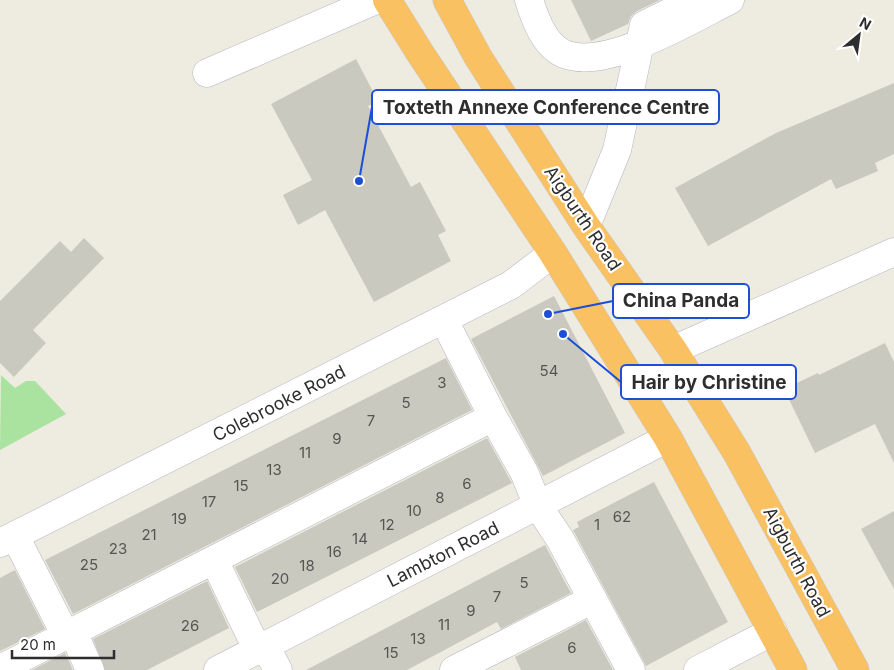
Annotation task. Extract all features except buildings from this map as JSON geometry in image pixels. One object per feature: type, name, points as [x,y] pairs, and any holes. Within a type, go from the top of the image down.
[{"type":"highway","points":[[387,0],[553,253],[668,438],[793,670]]},
{"type":"highway","name":"Aigburth Road","points":[[447,0],[478,57],[586,226],[673,350],[743,464],[855,670]]},
{"type":"street","points":[[207,73],[376,0]]},
{"type":"street","points":[[529,0],[535,19],[552,45],[566,55],[588,57],[638,47],[730,0]]},
{"type":"street","points":[[586,226],[617,150],[644,25],[695,0]]},
{"type":"street","points":[[673,350],[894,252]]},
{"type":"street","name":"Colebrooke Road","points":[[7,540],[511,285],[553,253]]},
{"type":"street","points":[[444,320],[493,417],[524,472],[538,506],[560,539],[631,670]]},
{"type":"street","points":[[0,669],[493,417]]},
{"type":"street","name":"Lambton Road","points":[[218,670],[668,438]]},
{"type":"street","points":[[7,540],[69,634],[90,670]]},
{"type":"street","points":[[214,560],[261,648],[278,670]]},
{"type":"street","points":[[454,670],[593,599]]},
{"type":"street","points":[[698,670],[773,632]]},
{"type":"green space","points":[[1,375],[15,388],[26,381],[35,381],[66,414],[0,450]]},
{"type":"place","name":"Toxteth Annexe Conference Centre","points":[[359,181]]},
{"type":"place","name":"China Panda","points":[[548,314]]},
{"type":"place","name":"Hair by Christine","points":[[563,334]]}]
